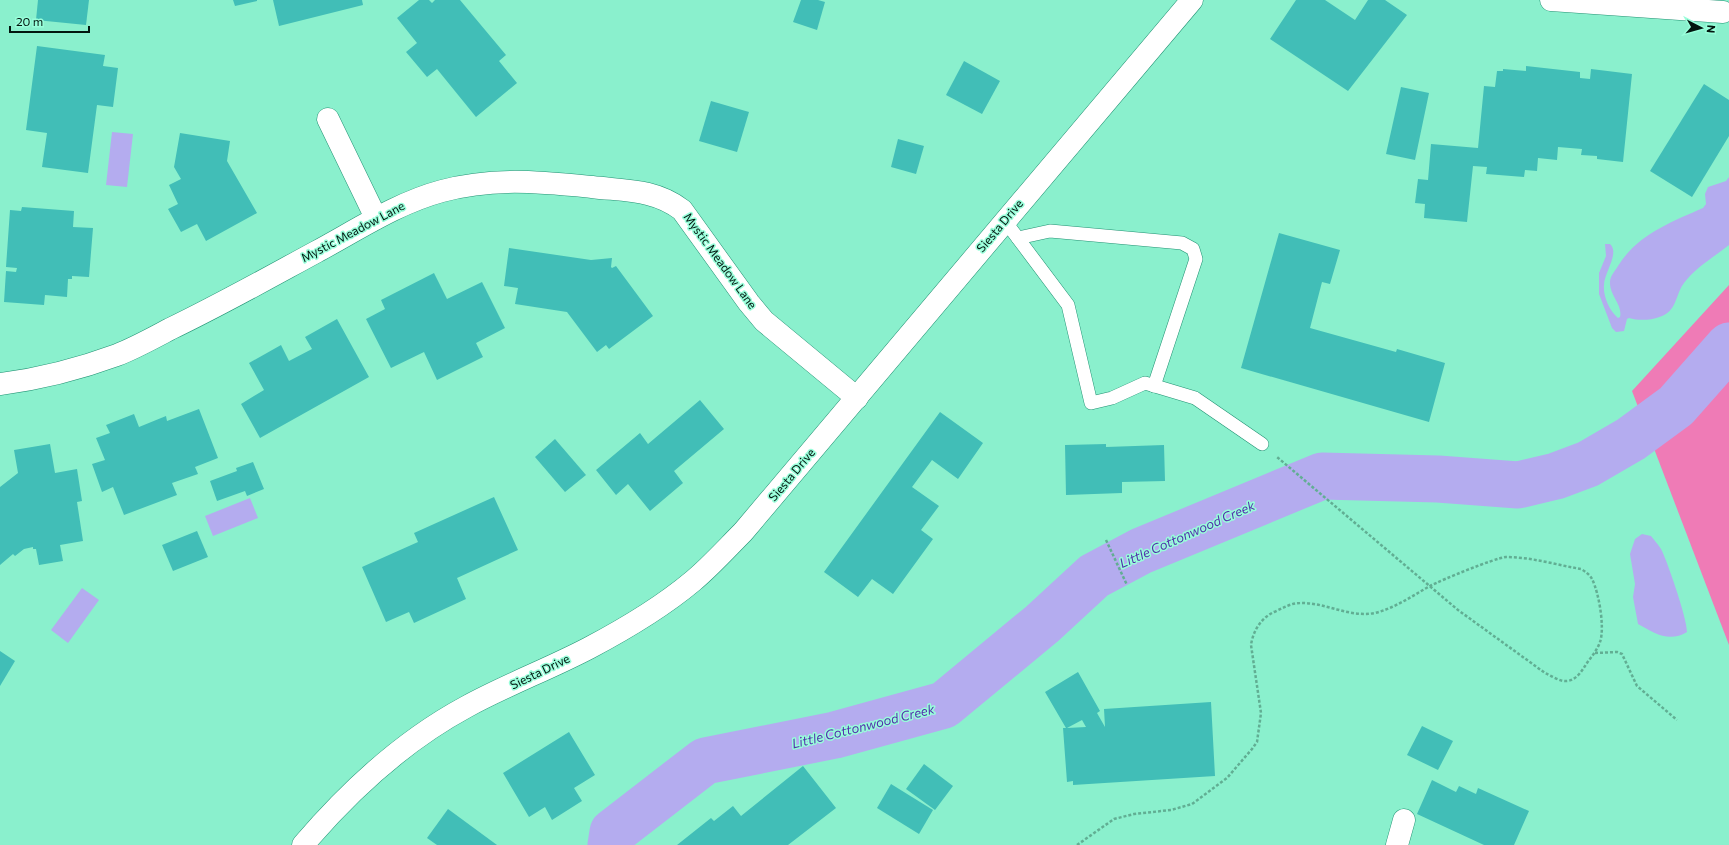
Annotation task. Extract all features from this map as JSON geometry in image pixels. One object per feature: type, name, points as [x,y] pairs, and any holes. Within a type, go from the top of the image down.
[{"type":"street","name":"Siesta Drive","points":[[303,845],[326,818],[372,772],[422,736],[465,707],[589,648],[639,619],[693,581],[743,532],[1192,0]]},
{"type":"street","points":[[1551,0],[1723,12]]},
{"type":"street","points":[[328,119],[376,218]]},
{"type":"street","name":"Mystic Meadow Lane","points":[[0,384],[35,379],[119,354],[200,315],[376,218],[410,202],[441,191],[474,184],[506,181],[539,182],[654,194],[669,200],[682,210],[749,303],[764,320],[857,398]]},
{"type":"street","points":[[1397,845],[1404,820]]},
{"type":"lane","points":[[1005,221],[1068,305],[1092,403],[1112,398],[1145,383],[1195,398],[1262,444]]},
{"type":"lane","points":[[1018,238],[1050,231],[1182,243],[1193,249],[1196,259],[1154,386]]},
{"type":"path","points":[[1077,845],[1114,819],[1134,814],[1171,810],[1192,804],[1227,778],[1252,750],[1257,742],[1261,713],[1251,645],[1252,637],[1256,628],[1269,615],[1292,604],[1301,603],[1350,613],[1374,613],[1399,604],[1430,586],[1499,558],[1506,557],[1581,569],[1592,578],[1596,588],[1601,618],[1602,632],[1600,642],[1594,653],[1579,674],[1572,680],[1566,682],[1545,673],[1458,610],[1430,586],[1330,501],[1286,465]]},
{"type":"path","points":[[1106,540],[1127,585]]},
{"type":"path","points":[[1594,653],[1617,652],[1622,654],[1637,686],[1677,720]]},
{"type":"shaded area","points":[[112,132],[133,134],[127,187],[106,185]]},
{"type":"shaded area","points":[[1729,177],[1729,245],[1688,278],[1682,286],[1674,305],[1668,312],[1664,315],[1646,320],[1629,318],[1627,319],[1624,331],[1616,332],[1612,328],[1599,294],[1599,273],[1606,256],[1605,244],[1610,244],[1613,248],[1613,253],[1605,280],[1604,294],[1609,307],[1618,318],[1620,317],[1620,308],[1610,287],[1610,280],[1626,255],[1645,238],[1667,224],[1703,208],[1706,204],[1705,194],[1708,187],[1726,181]]},
{"type":"shaded area","points":[[1729,285],[1729,645],[1632,391]]},
{"type":"shaded area","points":[[250,498],[258,518],[213,536],[205,516]]},
{"type":"shaded area","points":[[1642,534],[1651,536],[1661,549],[1668,565],[1681,604],[1686,626],[1687,632],[1680,635],[1674,637],[1662,636],[1638,624],[1633,597],[1635,584],[1630,554],[1635,539]]},
{"type":"shaded area","points":[[82,588],[99,600],[68,643],[51,630]]},
{"type":"building","points":[[38,0],[89,0],[86,25],[36,20]]},
{"type":"building","points":[[233,0],[257,0],[257,1],[235,6]]},
{"type":"building","points":[[273,0],[362,0],[363,5],[279,26]]},
{"type":"building","points":[[419,0],[429,0],[432,3],[435,0],[460,0],[506,55],[499,61],[517,83],[476,117],[437,69],[427,77],[406,52],[417,43],[397,18]]},
{"type":"building","points":[[801,0],[818,0],[825,2],[817,30],[793,22]]},
{"type":"building","points":[[1296,0],[1325,0],[1355,20],[1368,0],[1385,0],[1407,15],[1348,91],[1270,39]]},
{"type":"building","points":[[37,46],[105,55],[103,66],[118,68],[113,107],[97,105],[88,173],[42,167],[47,133],[26,130]]},
{"type":"building","points":[[964,61],[1000,81],[982,114],[946,95]]},
{"type":"building","points":[[1526,66],[1580,72],[1580,78],[1590,79],[1591,69],[1632,74],[1623,162],[1597,159],[1597,156],[1581,155],[1582,149],[1558,147],[1557,160],[1538,158],[1537,171],[1525,170],[1524,177],[1486,174],[1487,167],[1473,166],[1467,222],[1424,218],[1425,204],[1415,203],[1418,179],[1428,180],[1431,144],[1478,148],[1484,86],[1495,87],[1497,71],[1503,71],[1503,69],[1526,71]]},
{"type":"building","points":[[1704,84],[1729,100],[1729,136],[1692,197],[1650,171]]},
{"type":"building","points":[[1401,87],[1429,93],[1415,160],[1386,154]]},
{"type":"building","points":[[711,101],[749,112],[737,152],[699,141]]},
{"type":"building","points":[[180,133],[230,141],[227,161],[257,213],[206,241],[197,224],[181,232],[168,209],[178,204],[169,185],[181,179],[174,167]]},
{"type":"building","points":[[898,139],[924,146],[916,174],[891,167]]},
{"type":"building","points":[[22,207],[74,211],[73,227],[93,228],[89,277],[72,276],[72,279],[68,279],[67,297],[45,295],[44,305],[4,302],[6,271],[16,272],[17,268],[6,267],[10,210],[21,211]]},
{"type":"building","points":[[1279,233],[1340,250],[1330,284],[1322,282],[1310,328],[1396,352],[1397,349],[1445,363],[1429,422],[1241,368]]},
{"type":"building","points":[[509,248],[591,260],[612,258],[611,267],[616,266],[653,316],[609,349],[606,345],[597,352],[567,312],[515,304],[518,288],[504,286]]},
{"type":"building","points":[[434,273],[447,299],[482,282],[505,328],[476,343],[483,357],[437,380],[424,352],[391,368],[366,319],[385,309],[381,300]]},
{"type":"building","points":[[337,319],[369,377],[260,438],[241,404],[264,390],[249,363],[281,345],[289,361],[312,349],[305,337]]},
{"type":"building","points":[[700,400],[724,429],[674,471],[683,483],[650,511],[628,484],[616,495],[596,470],[640,433],[648,444]]},
{"type":"building","points":[[199,409],[218,458],[195,467],[198,474],[172,483],[177,495],[124,515],[113,487],[102,492],[92,464],[105,460],[96,438],[110,433],[106,425],[134,414],[139,427],[166,416],[167,421]]},
{"type":"building","points":[[940,412],[983,443],[958,479],[932,460],[912,487],[939,506],[921,530],[933,539],[893,594],[872,579],[858,597],[824,572]]},
{"type":"building","points":[[555,439],[586,475],[565,492],[535,457]]},
{"type":"building","points":[[50,444],[55,473],[77,469],[82,501],[77,502],[83,541],[60,545],[63,561],[39,565],[36,549],[33,549],[33,547],[24,549],[15,556],[13,554],[0,565],[0,487],[18,473],[14,450]]},
{"type":"building","points":[[1106,444],[1106,447],[1164,445],[1165,481],[1122,482],[1122,493],[1066,495],[1065,445]]},
{"type":"building","points":[[253,462],[264,489],[247,496],[245,491],[217,501],[210,481],[237,471],[236,468]]},
{"type":"building","points":[[494,497],[518,550],[457,578],[466,599],[414,623],[409,612],[386,622],[362,567],[418,542],[414,533]]},
{"type":"building","points":[[197,531],[208,557],[173,571],[162,545]]},
{"type":"building","points":[[0,651],[15,661],[0,686]]},
{"type":"building","points":[[1078,672],[1100,711],[1097,713],[1105,727],[1104,709],[1211,702],[1215,776],[1073,785],[1073,781],[1067,782],[1063,728],[1066,728],[1045,692]],"holes":[[[1082,720],[1086,727],[1067,728]]]},
{"type":"building","points":[[1422,726],[1453,741],[1438,770],[1407,755]]},
{"type":"building","points":[[569,732],[595,775],[574,788],[582,801],[552,820],[545,807],[529,817],[503,773]]},
{"type":"building","points":[[924,764],[953,786],[935,810],[906,789]]},
{"type":"building","points":[[803,766],[836,808],[788,845],[677,845],[711,818],[714,821],[733,806],[741,816]]},
{"type":"building","points":[[1432,780],[1456,792],[1459,786],[1476,794],[1478,788],[1529,811],[1514,845],[1484,845],[1417,814]]},
{"type":"building","points":[[891,784],[933,810],[919,834],[877,808]]},
{"type":"building","points":[[448,809],[497,845],[437,845],[427,838]]},
{"type":"waterway","name":"Little Cottonwood Creek","points":[[611,845],[613,832],[705,761],[835,735],[944,705],[1042,624],[1094,576],[1141,551],[1322,476],[1438,479],[1518,485],[1556,476],[1588,464],[1631,439],[1676,406],[1729,346]]}]
